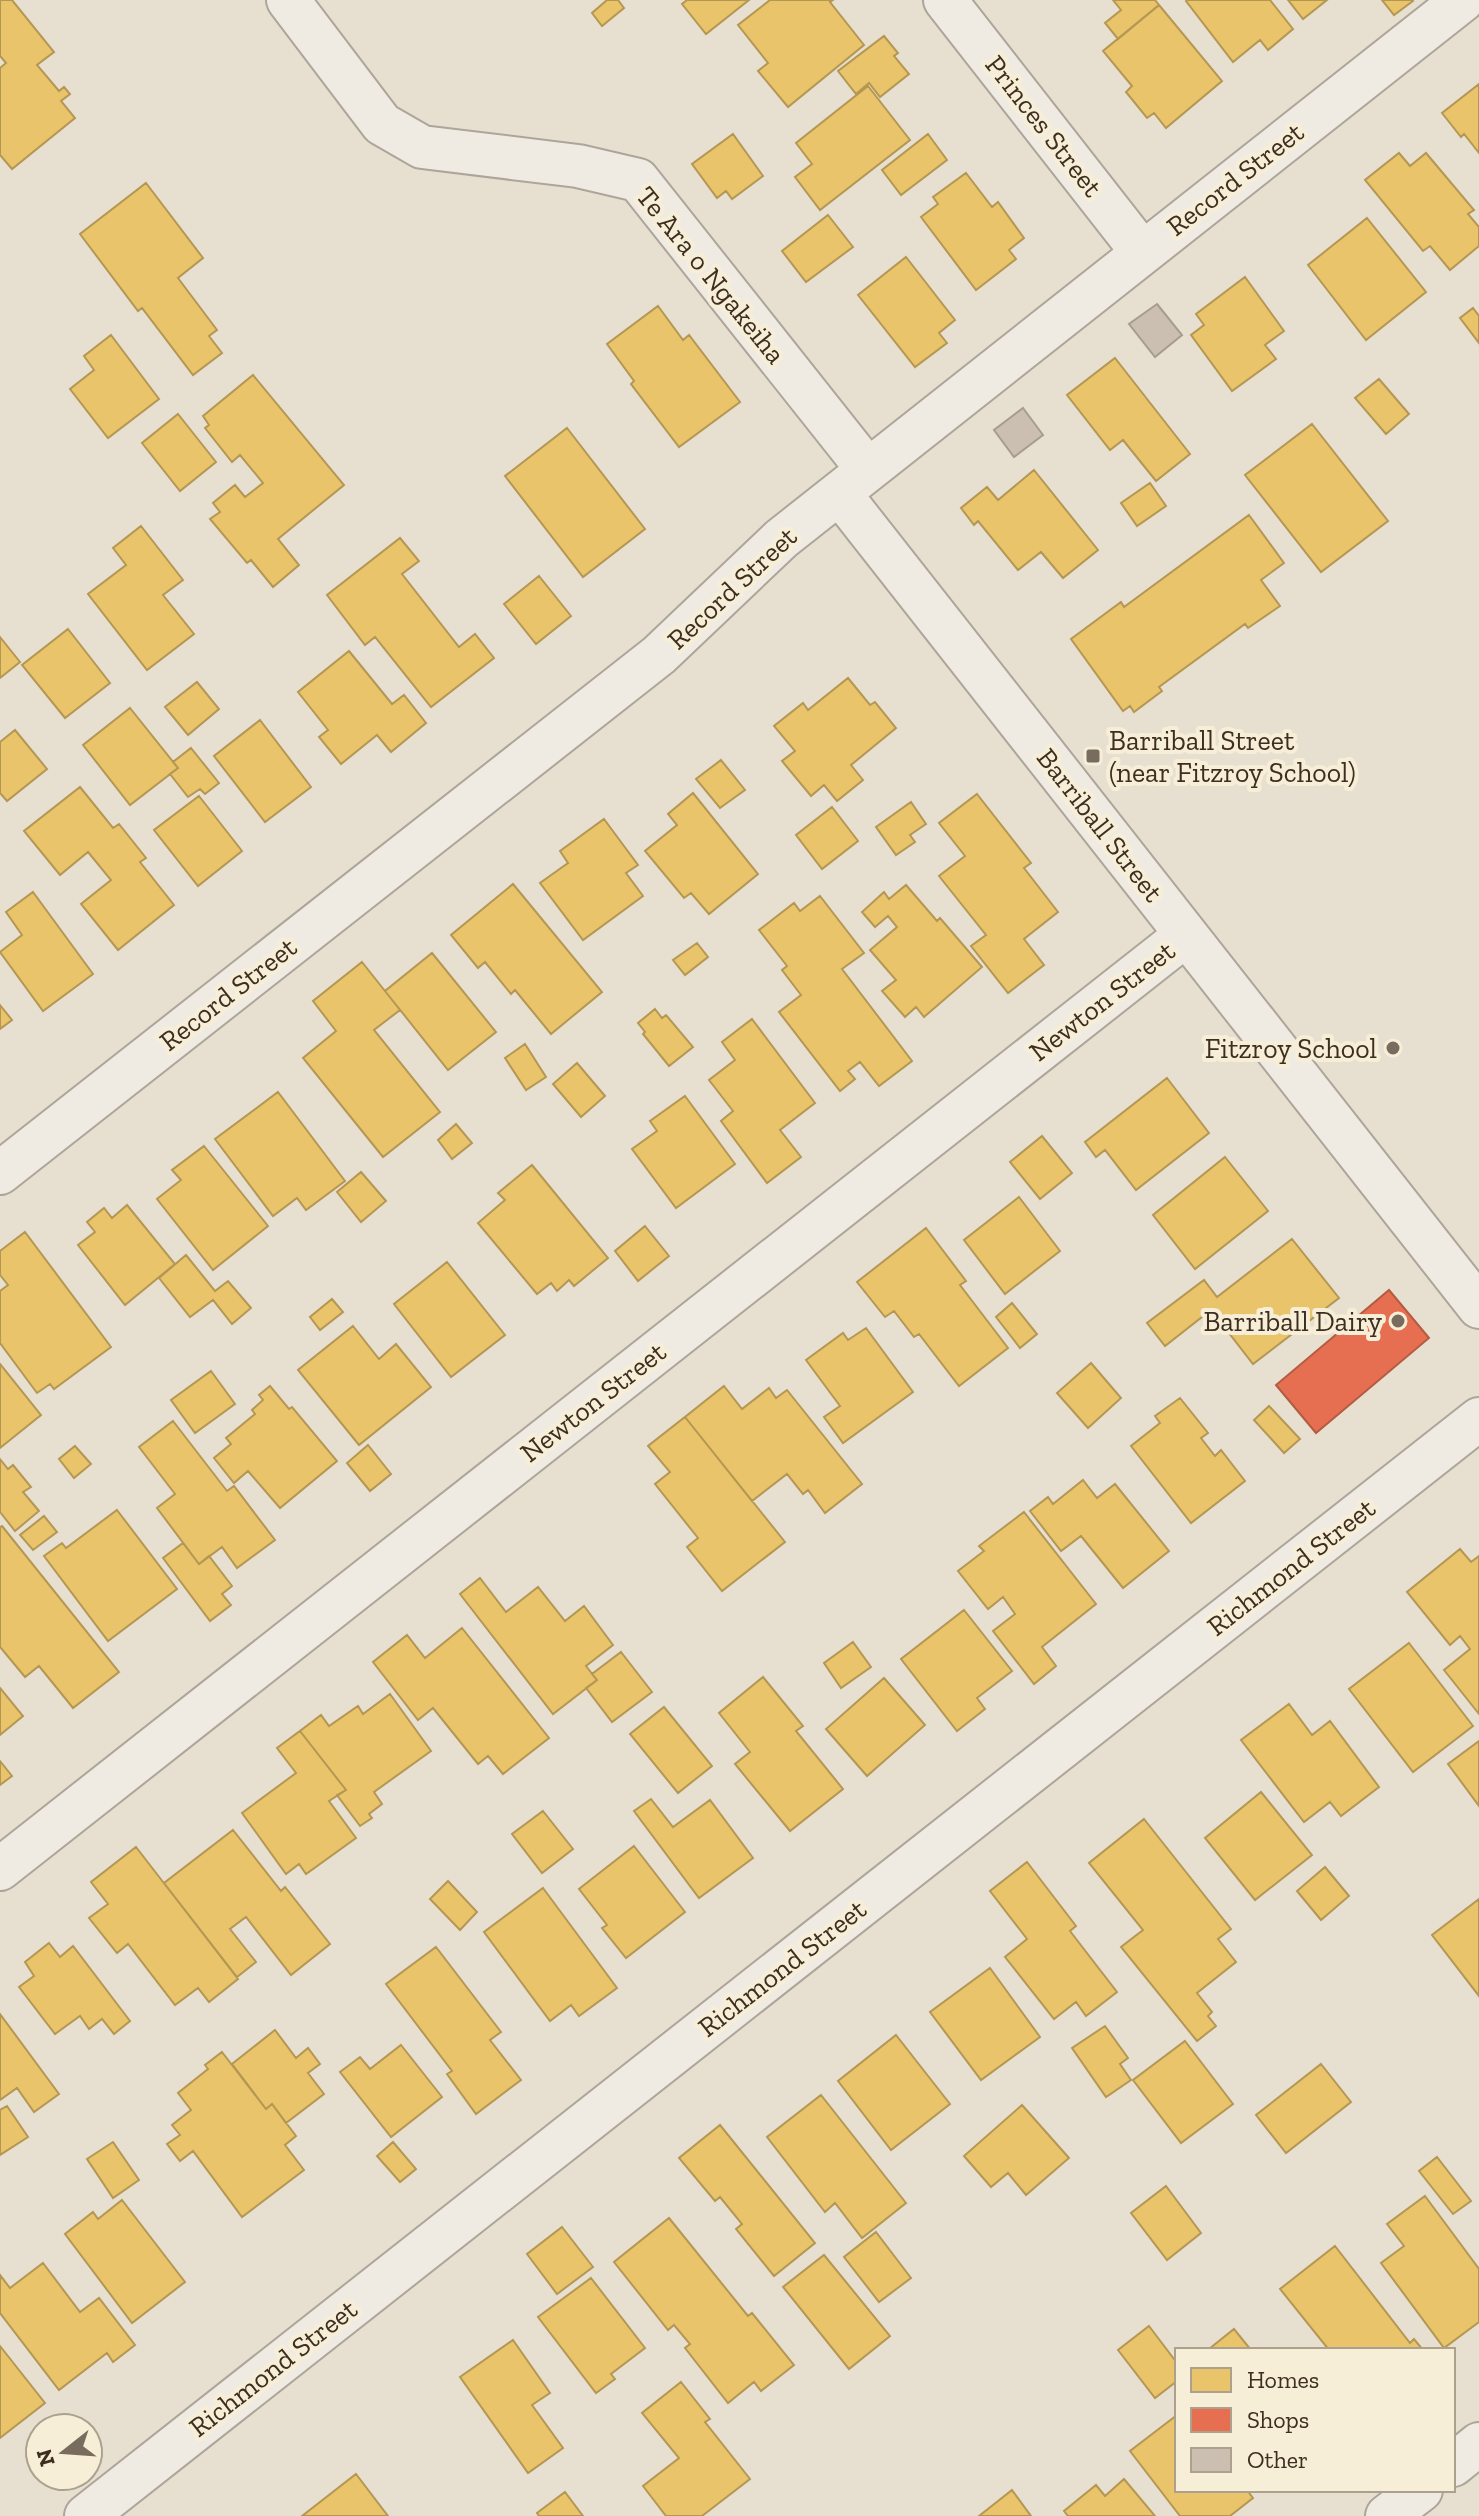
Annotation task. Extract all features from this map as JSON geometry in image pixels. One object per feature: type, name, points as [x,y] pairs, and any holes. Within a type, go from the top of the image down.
[{"type":"street","name":"Te Ara o Ngakeiha","points":[[288,0],[382,124],[422,147],[578,166],[638,180],[854,482]]},
{"type":"street","name":"Princes Street","points":[[945,0],[1142,252]]},
{"type":"street","name":"Record Street","points":[[0,1173],[659,655],[781,539],[1463,0]]},
{"type":"street","name":"Barriball Street","points":[[854,482],[1186,935],[1479,1307]]},
{"type":"street","name":"Newton Street","points":[[0,1869],[1186,935]]},
{"type":"street","name":"Richmond Street","points":[[86,2516],[1479,1419]]},
{"type":"street","points":[[1455,2463],[1479,2444]]},
{"type":"street","points":[[1387,2516],[1418,2492]]},
{"type":"building: Homes","points":[[0,0],[12,0],[54,52],[37,65],[59,91],[64,87],[70,94],[61,101],[75,118],[12,169],[0,155],[0,68],[6,63],[0,56]]},
{"type":"building: Homes","points":[[607,0],[618,0],[624,8],[602,26],[592,13]]},
{"type":"building: Homes","points":[[687,0],[749,0],[706,34],[682,4]]},
{"type":"building: Homes","points":[[770,0],[833,0],[830,2],[864,45],[788,107],[758,71],[768,63],[738,25]]},
{"type":"building: Homes","points":[[1113,0],[1155,0],[1159,5],[1118,39],[1105,23],[1121,10]]},
{"type":"building: Homes","points":[[1187,0],[1270,0],[1293,29],[1268,50],[1260,40],[1233,62]]},
{"type":"building: Homes","points":[[1288,0],[1327,0],[1303,19]]},
{"type":"building: Homes","points":[[1382,0],[1412,0],[1413,1],[1394,15]]},
{"type":"building: Homes","points":[[1159,5],[1222,81],[1166,128],[1154,113],[1147,118],[1126,92],[1132,86],[1103,51]]},
{"type":"building: Homes","points":[[884,36],[898,53],[894,56],[909,74],[880,97],[869,83],[856,94],[838,71]]},
{"type":"building: Homes","points":[[1479,84],[1479,153],[1442,113]]},
{"type":"building: Homes","points":[[868,86],[910,140],[820,210],[795,177],[812,164],[796,143]]},
{"type":"building: Homes","points":[[733,134],[763,176],[732,199],[726,191],[717,198],[692,164]]},
{"type":"building: Homes","points":[[928,134],[947,160],[901,195],[882,170]]},
{"type":"building: Homes","points":[[1399,153],[1410,166],[1426,153],[1474,210],[1468,214],[1479,227],[1479,246],[1450,270],[1430,246],[1423,251],[1365,180]]},
{"type":"building: Homes","points":[[966,173],[992,207],[998,202],[1024,238],[1009,250],[1016,259],[976,290],[921,217],[938,204],[933,197]]},
{"type":"building: Homes","points":[[146,183],[203,258],[178,278],[217,330],[209,336],[222,353],[193,375],[142,308],[138,311],[80,234]]},
{"type":"building: Homes","points":[[828,215],[853,247],[806,282],[782,251]]},
{"type":"building: Homes","points":[[1367,218],[1426,292],[1366,340],[1308,265]]},
{"type":"building: Homes","points":[[906,257],[955,320],[939,333],[947,343],[915,367],[858,295]]},
{"type":"building: Homes","points":[[1245,277],[1284,331],[1265,345],[1276,359],[1232,391],[1191,335],[1204,325],[1196,314]]},
{"type":"building: Homes","points":[[658,306],[683,340],[689,335],[740,402],[679,447],[631,384],[634,381],[607,344]]},
{"type":"building: Homes","points":[[1473,308],[1479,316],[1479,343],[1460,318]]},
{"type":"building: Homes","points":[[111,335],[159,399],[108,438],[70,389],[94,370],[84,356]]},
{"type":"building: Homes","points":[[1115,358],[1190,454],[1156,481],[1123,440],[1110,450],[1067,395]]},
{"type":"building: Homes","points":[[253,375],[344,485],[278,539],[299,565],[273,587],[251,560],[247,563],[210,519],[220,512],[213,503],[235,485],[245,497],[263,483],[240,455],[232,462],[205,428],[209,425],[203,416]]},
{"type":"building: Homes","points":[[1379,379],[1409,414],[1386,434],[1355,398]]},
{"type":"building: Homes","points":[[178,414],[216,462],[180,491],[142,443]]},
{"type":"building: Homes","points":[[1312,424],[1388,521],[1321,572],[1245,475]]},
{"type":"building: Homes","points":[[567,428],[645,529],[583,577],[505,476]]},
{"type":"building: Homes","points":[[1034,470],[1098,550],[1063,578],[1041,552],[1018,570],[978,521],[974,525],[961,508],[987,487],[998,500]]},
{"type":"building: Homes","points":[[1150,483],[1166,506],[1137,526],[1121,503]]},
{"type":"building: Homes","points":[[1249,515],[1284,563],[1261,580],[1280,606],[1248,628],[1245,624],[1159,687],[1162,691],[1134,712],[1130,706],[1123,711],[1071,639],[1121,602],[1124,607]]},
{"type":"building: Homes","points":[[141,526],[183,580],[163,595],[194,634],[147,670],[88,594],[126,565],[113,548]]},
{"type":"building: Homes","points":[[400,538],[419,561],[402,574],[459,647],[475,634],[494,658],[431,707],[375,637],[365,645],[327,595]]},
{"type":"building: Homes","points":[[539,576],[571,616],[536,644],[504,604]]},
{"type":"building: Homes","points":[[68,629],[110,683],[65,718],[22,665]]},
{"type":"building: Homes","points":[[0,637],[20,662],[0,678]]},
{"type":"building: Homes","points":[[349,651],[392,704],[404,695],[426,723],[391,752],[377,735],[341,764],[319,737],[328,730],[298,692]]},
{"type":"building: Homes","points":[[848,678],[870,705],[875,702],[896,728],[851,765],[863,780],[837,801],[824,785],[811,796],[782,761],[795,751],[774,726],[803,703],[808,710]]},
{"type":"building: Homes","points":[[197,682],[219,709],[188,735],[165,707]]},
{"type":"building: Homes","points":[[130,708],[178,768],[130,805],[83,745]]},
{"type":"building: Homes","points":[[260,720],[311,787],[265,822],[214,756]]},
{"type":"building: Homes","points":[[15,730],[47,769],[7,801],[0,793],[0,742]]},
{"type":"building: Homes","points":[[191,748],[219,783],[205,794],[200,789],[188,797],[170,774],[178,768],[173,762]]},
{"type":"building: Homes","points":[[721,760],[745,790],[720,808],[696,779]]},
{"type":"building: Homes","points":[[80,787],[113,828],[119,824],[146,858],[140,862],[174,905],[118,950],[81,904],[111,880],[88,852],[60,875],[24,831]]},
{"type":"building: Homes","points":[[693,793],[758,874],[709,914],[691,893],[684,898],[645,851],[677,825],[668,814]]},
{"type":"building: Homes","points":[[977,794],[1031,863],[1024,868],[1058,912],[1024,939],[1044,965],[1008,993],[971,946],[986,935],[939,876],[965,856],[939,823]]},
{"type":"building: Homes","points":[[199,796],[242,851],[198,886],[154,830]]},
{"type":"building: Homes","points":[[911,802],[926,824],[910,835],[915,842],[896,855],[876,827]]},
{"type":"building: Homes","points":[[832,807],[858,841],[822,869],[796,835]]},
{"type":"building: Homes","points":[[604,819],[638,865],[626,873],[643,896],[583,940],[540,883],[568,863],[560,851]]},
{"type":"building: Homes","points":[[513,884],[602,992],[551,1034],[515,990],[511,994],[485,962],[478,968],[451,935]]},
{"type":"building: Homes","points":[[906,885],[937,921],[940,918],[982,967],[924,1017],[916,1007],[905,1017],[882,991],[896,980],[870,950],[897,927],[888,916],[875,927],[862,912],[884,892],[889,899]]},
{"type":"building: Homes","points":[[33,892],[93,974],[43,1011],[0,952],[22,935],[6,912]]},
{"type":"building: Homes","points":[[820,896],[864,953],[842,969],[912,1061],[879,1086],[860,1062],[848,1071],[855,1079],[840,1091],[779,1012],[801,995],[782,970],[787,966],[759,930],[794,903],[800,911]]},
{"type":"building: Homes","points":[[697,943],[708,957],[685,975],[673,960]]},
{"type":"building: Homes","points":[[432,953],[496,1032],[448,1070],[385,991]]},
{"type":"building: Homes","points":[[362,962],[400,1010],[374,1030],[440,1112],[383,1157],[303,1058],[336,1031],[313,1001]]},
{"type":"building: Homes","points":[[0,1005],[12,1020],[0,1029]]},
{"type":"building: Homes","points":[[655,1009],[662,1018],[666,1015],[693,1047],[669,1066],[638,1023]]},
{"type":"building: Homes","points":[[752,1019],[815,1103],[780,1130],[801,1157],[767,1183],[721,1121],[733,1111],[709,1080],[735,1060],[722,1042]]},
{"type":"building: Homes","points":[[525,1044],[546,1077],[526,1090],[505,1058]]},
{"type":"building: Homes","points":[[577,1063],[605,1096],[581,1117],[553,1084]]},
{"type":"building: Homes","points":[[1167,1078],[1209,1133],[1136,1190],[1105,1150],[1096,1157],[1085,1142]]},
{"type":"building: Homes","points":[[278,1092],[345,1181],[306,1210],[297,1198],[273,1216],[215,1139]]},
{"type":"building: Homes","points":[[685,1096],[735,1164],[676,1208],[632,1149],[657,1131],[650,1121]]},
{"type":"building: Homes","points":[[456,1124],[472,1143],[452,1159],[438,1140]]},
{"type":"building: Homes","points":[[1042,1136],[1072,1173],[1040,1199],[1010,1162]]},
{"type":"building: Homes","points":[[204,1146],[268,1226],[213,1270],[157,1199],[181,1180],[172,1170]]},
{"type":"building: Homes","points":[[1225,1157],[1268,1211],[1195,1269],[1153,1215]]},
{"type":"building: Homes","points":[[532,1165],[608,1258],[574,1286],[569,1280],[557,1291],[551,1283],[537,1294],[478,1223],[505,1200],[498,1193]]},
{"type":"building: Homes","points":[[361,1172],[386,1201],[361,1222],[337,1192]]},
{"type":"building: Homes","points":[[1019,1197],[1060,1251],[1005,1294],[964,1240]]},
{"type":"building: Homes","points":[[127,1205],[175,1264],[125,1305],[78,1245],[95,1232],[87,1222],[104,1208],[112,1218]]},
{"type":"building: Homes","points":[[645,1226],[669,1256],[638,1281],[615,1251]]},
{"type":"building: Homes","points":[[926,1228],[966,1281],[960,1285],[1008,1348],[959,1386],[919,1334],[914,1337],[894,1311],[885,1317],[857,1282]]},
{"type":"building: Homes","points":[[25,1232],[111,1347],[54,1389],[50,1384],[37,1393],[0,1343],[0,1291],[8,1285],[0,1275],[0,1251]]},
{"type":"building: Homes","points":[[1292,1239],[1339,1298],[1253,1364],[1211,1310],[1165,1346],[1147,1323],[1204,1280],[1217,1297]]},
{"type":"building: Homes","points":[[186,1255],[215,1291],[228,1281],[251,1308],[232,1324],[213,1300],[190,1317],[159,1278]]},
{"type":"building: Homes","points":[[447,1262],[505,1335],[451,1377],[394,1304]]},
{"type":"building: Homes","points":[[332,1299],[343,1312],[320,1330],[310,1317]]},
{"type":"building: Homes","points":[[1012,1303],[1037,1334],[1020,1348],[996,1317]]},
{"type":"building: Homes","points":[[353,1326],[379,1359],[396,1344],[431,1387],[359,1445],[298,1370]]},
{"type":"building: Homes","points":[[866,1328],[913,1392],[843,1443],[824,1417],[840,1406],[806,1360],[843,1333],[848,1340]]},
{"type":"building: Homes","points":[[1091,1363],[1121,1398],[1088,1428],[1057,1393]]},
{"type":"building: Homes","points":[[0,1364],[41,1415],[0,1448]]},
{"type":"building: Homes","points":[[211,1371],[235,1404],[195,1433],[171,1400]]},
{"type":"building: Homes","points":[[270,1386],[289,1409],[292,1407],[337,1461],[280,1508],[248,1471],[234,1483],[214,1458],[231,1444],[226,1438],[255,1414],[252,1410],[263,1400],[259,1395]]},
{"type":"building: Homes","points":[[724,1386],[742,1409],[769,1388],[776,1398],[787,1390],[862,1484],[825,1513],[808,1490],[803,1494],[787,1474],[752,1501],[685,1417]]},
{"type":"building: Homes","points":[[1180,1398],[1208,1433],[1201,1438],[1215,1456],[1221,1450],[1245,1481],[1191,1523],[1131,1446],[1160,1423],[1155,1416]]},
{"type":"building: Homes","points":[[1269,1406],[1300,1439],[1284,1453],[1254,1420]]},
{"type":"building: Homes","points":[[685,1417],[785,1542],[722,1591],[687,1547],[698,1538],[655,1484],[670,1472],[648,1446]]},
{"type":"building: Homes","points":[[173,1421],[227,1491],[234,1486],[275,1540],[237,1568],[222,1547],[199,1564],[157,1508],[175,1494],[139,1447]]},
{"type":"building: Homes","points":[[368,1445],[391,1474],[370,1491],[347,1463]]},
{"type":"building: Homes","points":[[75,1446],[91,1464],[74,1478],[59,1459]]},
{"type":"building: Homes","points":[[0,1459],[8,1469],[13,1465],[31,1487],[23,1492],[39,1511],[15,1531],[0,1512]]},
{"type":"building: Homes","points":[[1083,1480],[1097,1498],[1115,1484],[1169,1551],[1123,1588],[1081,1536],[1061,1551],[1030,1511],[1048,1497],[1053,1504]]},
{"type":"building: Homes","points":[[117,1510],[177,1589],[108,1641],[44,1556],[62,1543],[66,1548]]},
{"type":"building: Homes","points":[[1024,1512],[1096,1604],[1042,1647],[1056,1666],[1034,1684],[993,1631],[1015,1614],[1003,1597],[988,1609],[958,1571],[984,1551],[979,1546]]},
{"type":"building: Homes","points":[[44,1516],[57,1532],[33,1550],[20,1535]]},
{"type":"building: Homes","points":[[2,1526],[119,1672],[73,1708],[39,1666],[25,1677],[0,1647]]},
{"type":"building: Homes","points":[[183,1543],[199,1564],[209,1556],[232,1586],[222,1594],[231,1605],[210,1621],[163,1558]]},
{"type":"building: Homes","points":[[1460,1549],[1471,1562],[1479,1556],[1479,1714],[1444,1670],[1470,1649],[1460,1636],[1450,1645],[1407,1592]]},
{"type":"building: Homes","points":[[480,1578],[506,1612],[538,1587],[565,1621],[584,1606],[613,1645],[586,1666],[597,1680],[553,1714],[460,1594]]},
{"type":"building: Homes","points":[[964,1610],[1012,1671],[977,1698],[985,1709],[957,1731],[901,1659]]},
{"type":"building: Homes","points":[[462,1628],[549,1738],[503,1774],[488,1756],[478,1764],[433,1708],[418,1720],[373,1662],[407,1635],[425,1658]]},
{"type":"building: Homes","points":[[853,1642],[871,1667],[841,1688],[824,1663]]},
{"type":"building: Homes","points":[[1409,1643],[1473,1726],[1413,1772],[1349,1689]]},
{"type":"building: Homes","points":[[621,1652],[652,1692],[612,1722],[586,1688],[597,1680],[592,1674]]},
{"type":"building: Homes","points":[[763,1677],[803,1726],[796,1731],[843,1789],[790,1831],[735,1764],[750,1752],[719,1713]]},
{"type":"building: Homes","points":[[884,1678],[925,1725],[867,1776],[826,1729]]},
{"type":"building: Homes","points":[[0,1688],[23,1716],[0,1735]]},
{"type":"building: Homes","points":[[390,1694],[431,1751],[374,1792],[382,1804],[369,1814],[372,1818],[360,1826],[337,1795],[346,1790],[300,1731],[321,1715],[329,1726],[358,1706],[363,1714]]},
{"type":"building: Homes","points":[[1289,1704],[1312,1735],[1330,1721],[1379,1787],[1341,1816],[1330,1802],[1304,1822],[1241,1740]]},
{"type":"building: Homes","points":[[664,1707],[712,1766],[678,1793],[630,1734]]},
{"type":"building: Homes","points":[[300,1731],[346,1790],[329,1801],[356,1838],[306,1874],[299,1864],[286,1874],[242,1813],[296,1773],[277,1748]]},
{"type":"building: Homes","points":[[1479,1741],[1479,1806],[1448,1764]]},
{"type":"building: Homes","points":[[0,1761],[12,1776],[0,1785]]},
{"type":"building: Homes","points":[[1261,1792],[1312,1855],[1255,1900],[1205,1838]]},
{"type":"building: Homes","points":[[651,1799],[673,1827],[710,1800],[753,1858],[699,1898],[634,1811]]},
{"type":"building: Homes","points":[[543,1811],[573,1849],[542,1873],[512,1834]]},
{"type":"building: Homes","points":[[1144,1819],[1231,1929],[1218,1939],[1236,1962],[1197,1993],[1212,2012],[1208,2016],[1216,2026],[1197,2041],[1121,1947],[1143,1930],[1089,1863]]},
{"type":"building: Homes","points":[[233,1830],[281,1891],[285,1887],[330,1944],[291,1975],[246,1917],[230,1929],[256,1962],[237,1977],[164,1883]]},
{"type":"building: Homes","points":[[634,1846],[685,1912],[626,1958],[602,1928],[607,1925],[579,1889]]},
{"type":"building: Homes","points":[[136,1847],[238,1979],[209,2002],[198,1988],[175,2005],[128,1944],[117,1953],[89,1918],[108,1904],[91,1882]]},
{"type":"building: Homes","points":[[1027,1862],[1076,1926],[1070,1931],[1117,1992],[1086,2016],[1076,2002],[1054,2019],[1005,1957],[1027,1939],[990,1891]]},
{"type":"building: Homes","points":[[1325,1867],[1349,1896],[1321,1920],[1297,1891]]},
{"type":"building: Homes","points":[[448,1881],[477,1912],[460,1930],[430,1899]]},
{"type":"building: Homes","points":[[543,1888],[617,1988],[579,2016],[571,2005],[550,2021],[484,1932]]},
{"type":"building: Homes","points":[[1479,1899],[1479,1996],[1432,1935]]},
{"type":"building: Homes","points":[[49,1943],[60,1957],[73,1946],[130,2021],[114,2034],[102,2019],[89,2029],[80,2016],[55,2034],[19,1987],[34,1976],[25,1962]]},
{"type":"building: Homes","points":[[436,1947],[501,2032],[490,2040],[521,2080],[476,2114],[447,2074],[452,2071],[386,1984]]},
{"type":"building: Homes","points":[[990,1968],[1040,2037],[981,2080],[930,2012]]},
{"type":"building: Homes","points":[[0,2014],[59,2094],[34,2112],[17,2088],[0,2100]]},
{"type":"building: Homes","points":[[1105,2026],[1128,2058],[1120,2064],[1131,2080],[1106,2097],[1072,2048]]},
{"type":"building: Homes","points":[[275,2030],[296,2058],[308,2048],[320,2064],[308,2073],[324,2094],[286,2123],[272,2104],[266,2109],[232,2064]]},
{"type":"building: Homes","points":[[896,2035],[950,2104],[891,2150],[838,2081]]},
{"type":"building: Homes","points":[[1185,2041],[1233,2104],[1181,2143],[1133,2080]]},
{"type":"building: Homes","points":[[401,2045],[442,2097],[391,2137],[340,2072],[360,2057],[370,2069]]},
{"type":"building: Homes","points":[[222,2052],[266,2109],[272,2104],[296,2136],[285,2145],[304,2170],[242,2217],[193,2151],[180,2161],[167,2144],[180,2135],[172,2125],[191,2110],[178,2093],[208,2069],[205,2065]]},
{"type":"building: Homes","points":[[1321,2064],[1351,2102],[1286,2153],[1256,2115]]},
{"type":"building: Homes","points":[[821,2095],[906,2203],[862,2238],[835,2203],[825,2212],[767,2137]]},
{"type":"building: Homes","points":[[1022,2105],[1069,2158],[1026,2195],[1008,2173],[991,2187],[964,2156]]},
{"type":"building: Homes","points":[[7,2106],[28,2137],[0,2155],[0,2110]]},
{"type":"building: Homes","points":[[720,2125],[815,2243],[774,2276],[736,2229],[742,2224],[720,2197],[715,2201],[679,2158]]},
{"type":"building: Homes","points":[[113,2142],[139,2180],[113,2198],[87,2159]]},
{"type":"building: Homes","points":[[393,2142],[416,2169],[400,2182],[377,2156]]},
{"type":"building: Homes","points":[[1437,2157],[1471,2201],[1453,2214],[1419,2171]]},
{"type":"building: Homes","points":[[1166,2186],[1201,2233],[1167,2260],[1131,2213]]},
{"type":"building: Homes","points":[[1425,2196],[1479,2269],[1479,2322],[1444,2348],[1381,2263],[1404,2246],[1387,2224]]},
{"type":"building: Homes","points":[[122,2200],[185,2282],[132,2323],[65,2234],[93,2212],[98,2219]]},
{"type":"building: Homes","points":[[669,2218],[748,2316],[752,2313],[794,2365],[761,2391],[754,2382],[728,2403],[685,2348],[690,2344],[674,2325],[668,2330],[614,2262]]},
{"type":"building: Homes","points":[[562,2227],[593,2267],[557,2294],[527,2254]]},
{"type":"building: Homes","points":[[876,2232],[911,2278],[879,2302],[844,2257]]},
{"type":"building: Homes","points":[[1335,2246],[1410,2343],[1414,2339],[1421,2348],[1327,2348],[1280,2289]]},
{"type":"building: Homes","points":[[824,2255],[890,2336],[849,2369],[783,2287]]},
{"type":"building: Homes","points":[[43,2263],[80,2312],[99,2298],[135,2345],[113,2362],[107,2353],[59,2390],[0,2313],[0,2275],[10,2288]]},
{"type":"building: Homes","points":[[591,2278],[645,2348],[611,2374],[615,2379],[596,2393],[538,2317]]},
{"type":"building: Homes","points":[[1149,2326],[1175,2360],[1175,2383],[1155,2398],[1118,2350]]},
{"type":"building: Homes","points":[[1234,2329],[1249,2348],[1210,2348]]},
{"type":"building: Homes","points":[[513,2340],[550,2393],[532,2405],[563,2448],[528,2473],[460,2377]]},
{"type":"building: Homes","points":[[0,2346],[45,2403],[33,2412],[24,2412],[24,2419],[0,2438]]},
{"type":"building: Homes","points":[[681,2382],[710,2419],[705,2422],[750,2479],[702,2516],[666,2516],[643,2486],[679,2458],[642,2413]]},
{"type":"building: Homes","points":[[1175,2417],[1175,2492],[1248,2492],[1253,2498],[1230,2516],[1180,2516],[1130,2451]]},
{"type":"building: Homes","points":[[356,2474],[388,2516],[302,2516]]},
{"type":"building: Homes","points":[[1124,2479],[1155,2516],[1068,2516],[1064,2511],[1096,2485],[1105,2496]]},
{"type":"building: Homes","points":[[1012,2490],[1031,2516],[979,2516]]},
{"type":"building: Homes","points":[[565,2492],[583,2516],[539,2516],[537,2513]]},
{"type":"building: Shops","points":[[1389,1290],[1429,1338],[1316,1433],[1276,1385]]},
{"type":"building: Other","points":[[1157,304],[1182,335],[1155,357],[1129,324]]},
{"type":"building: Other","points":[[1023,408],[1043,435],[1014,457],[994,430]]},
{"type":"place","name":"Barriball Street (near Fitzroy School)","points":[[1093,756]]},
{"type":"place","name":"Fitzroy School","points":[[1393,1048]]},
{"type":"place","name":"Barriball Dairy","points":[[1398,1321]]}]
